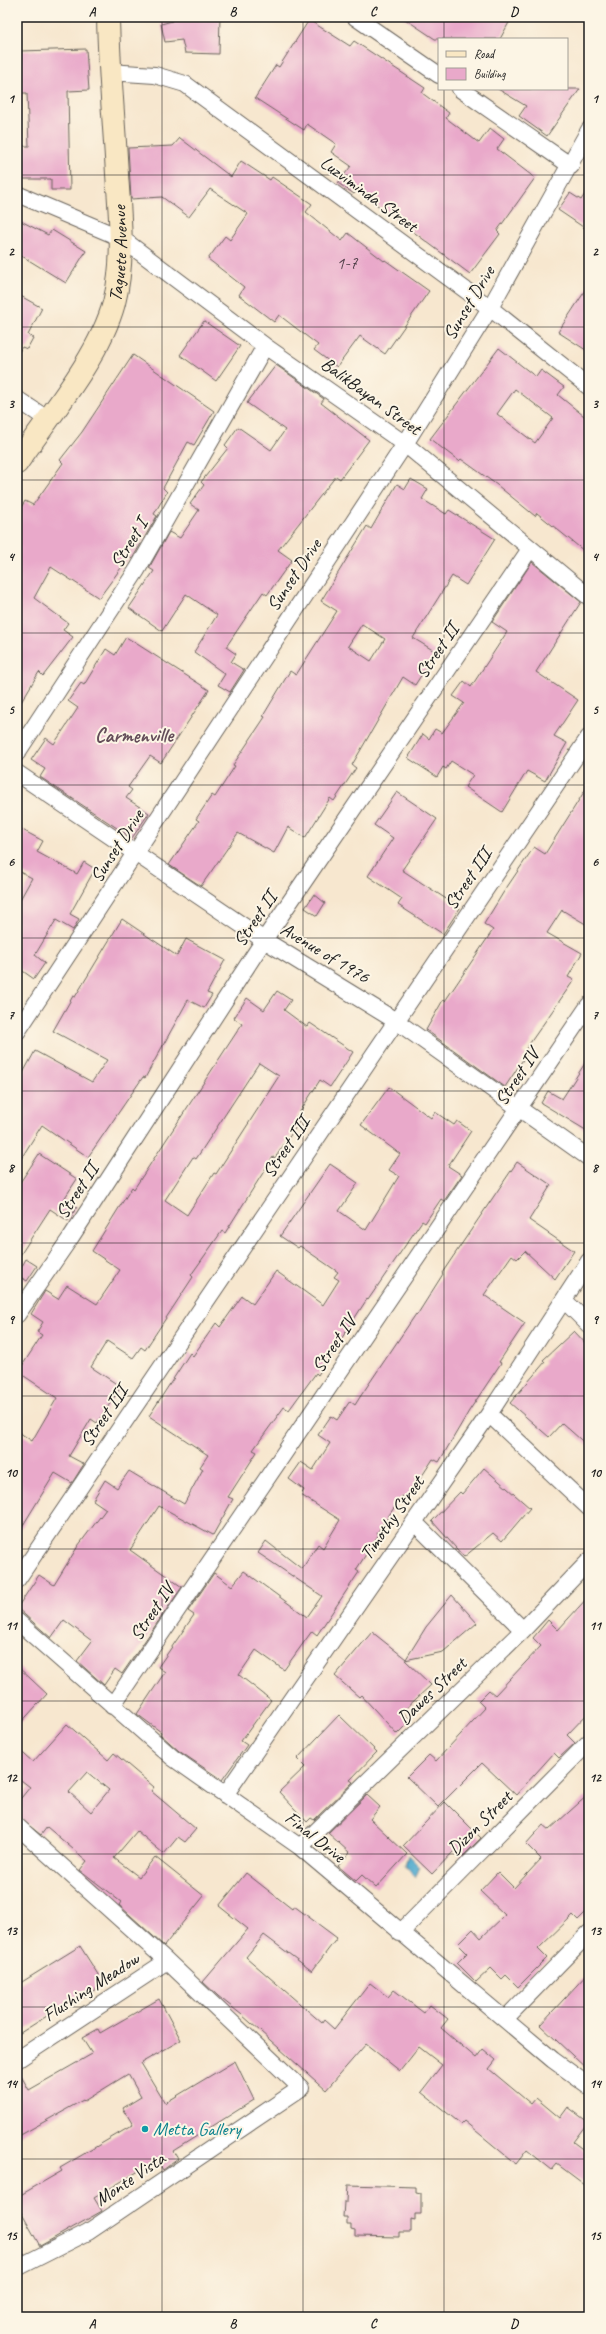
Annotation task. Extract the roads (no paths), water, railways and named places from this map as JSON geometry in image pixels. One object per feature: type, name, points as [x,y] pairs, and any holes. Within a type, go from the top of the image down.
[{"type":"street","name":"Taguete Avenue","points":[[17,463],[84,366],[98,342],[113,304],[120,269],[122,238],[109,72],[108,17]]},
{"type":"street","points":[[355,17],[438,74]]},
{"type":"street","name":"Luzviminda Street","points":[[109,72],[155,75],[185,84],[490,308],[589,387]]},
{"type":"street","points":[[461,90],[571,166]]},
{"type":"street","name":"Sunset Drive","points":[[17,1032],[136,854],[405,444],[490,308],[571,166],[589,130]]},
{"type":"street","name":"BalikBayan Street","points":[[17,194],[122,238],[265,346],[405,444],[589,597]]},
{"type":"street","name":"Street I","points":[[17,753],[137,570],[265,346]]},
{"type":"street","points":[[17,399],[47,419]]},
{"type":"street","name":"Street II","points":[[17,1315],[71,1237],[264,940],[530,549]]},
{"type":"street","name":"Street III","points":[[17,1580],[589,737]]},
{"type":"street","name":"Avenue of 1976","points":[[17,772],[264,940],[396,1021],[589,1158]]},
{"type":"street","name":"Street IV","points":[[112,1706],[589,1005]]},
{"type":"street","name":"Timothy Street","points":[[225,1795],[489,1414],[589,1261]]},
{"type":"street","points":[[564,1300],[589,1325]]},
{"type":"street","points":[[489,1414],[589,1508]]},
{"type":"street","points":[[414,1522],[523,1630]]},
{"type":"street","name":"Dawes Street","points":[[300,1848],[523,1630],[589,1561]]},
{"type":"street","name":"Final Drive","points":[[17,1621],[173,1758],[300,1848],[400,1933],[506,2018],[553,2060],[589,2086]]},
{"type":"street","name":"Dizon Street","points":[[400,1933],[589,1742]]},
{"type":"street","points":[[17,1826],[167,1961]]},
{"type":"street","points":[[506,2018],[589,1933]]},
{"type":"street","name":"Flushing Meadow","points":[[17,2060],[167,1961]]},
{"type":"street","name":"Monte Vista","points":[[17,2268],[88,2232],[301,2088],[167,1961]]},
{"type":"water","points":[[408,1855],[420,1867],[415,1878],[405,1865]]},
{"type":"place","name":"Metta Gallery","points":[[145,2129]]},
{"type":"district","name":"Carmenville","points":[[134,735]]}]
